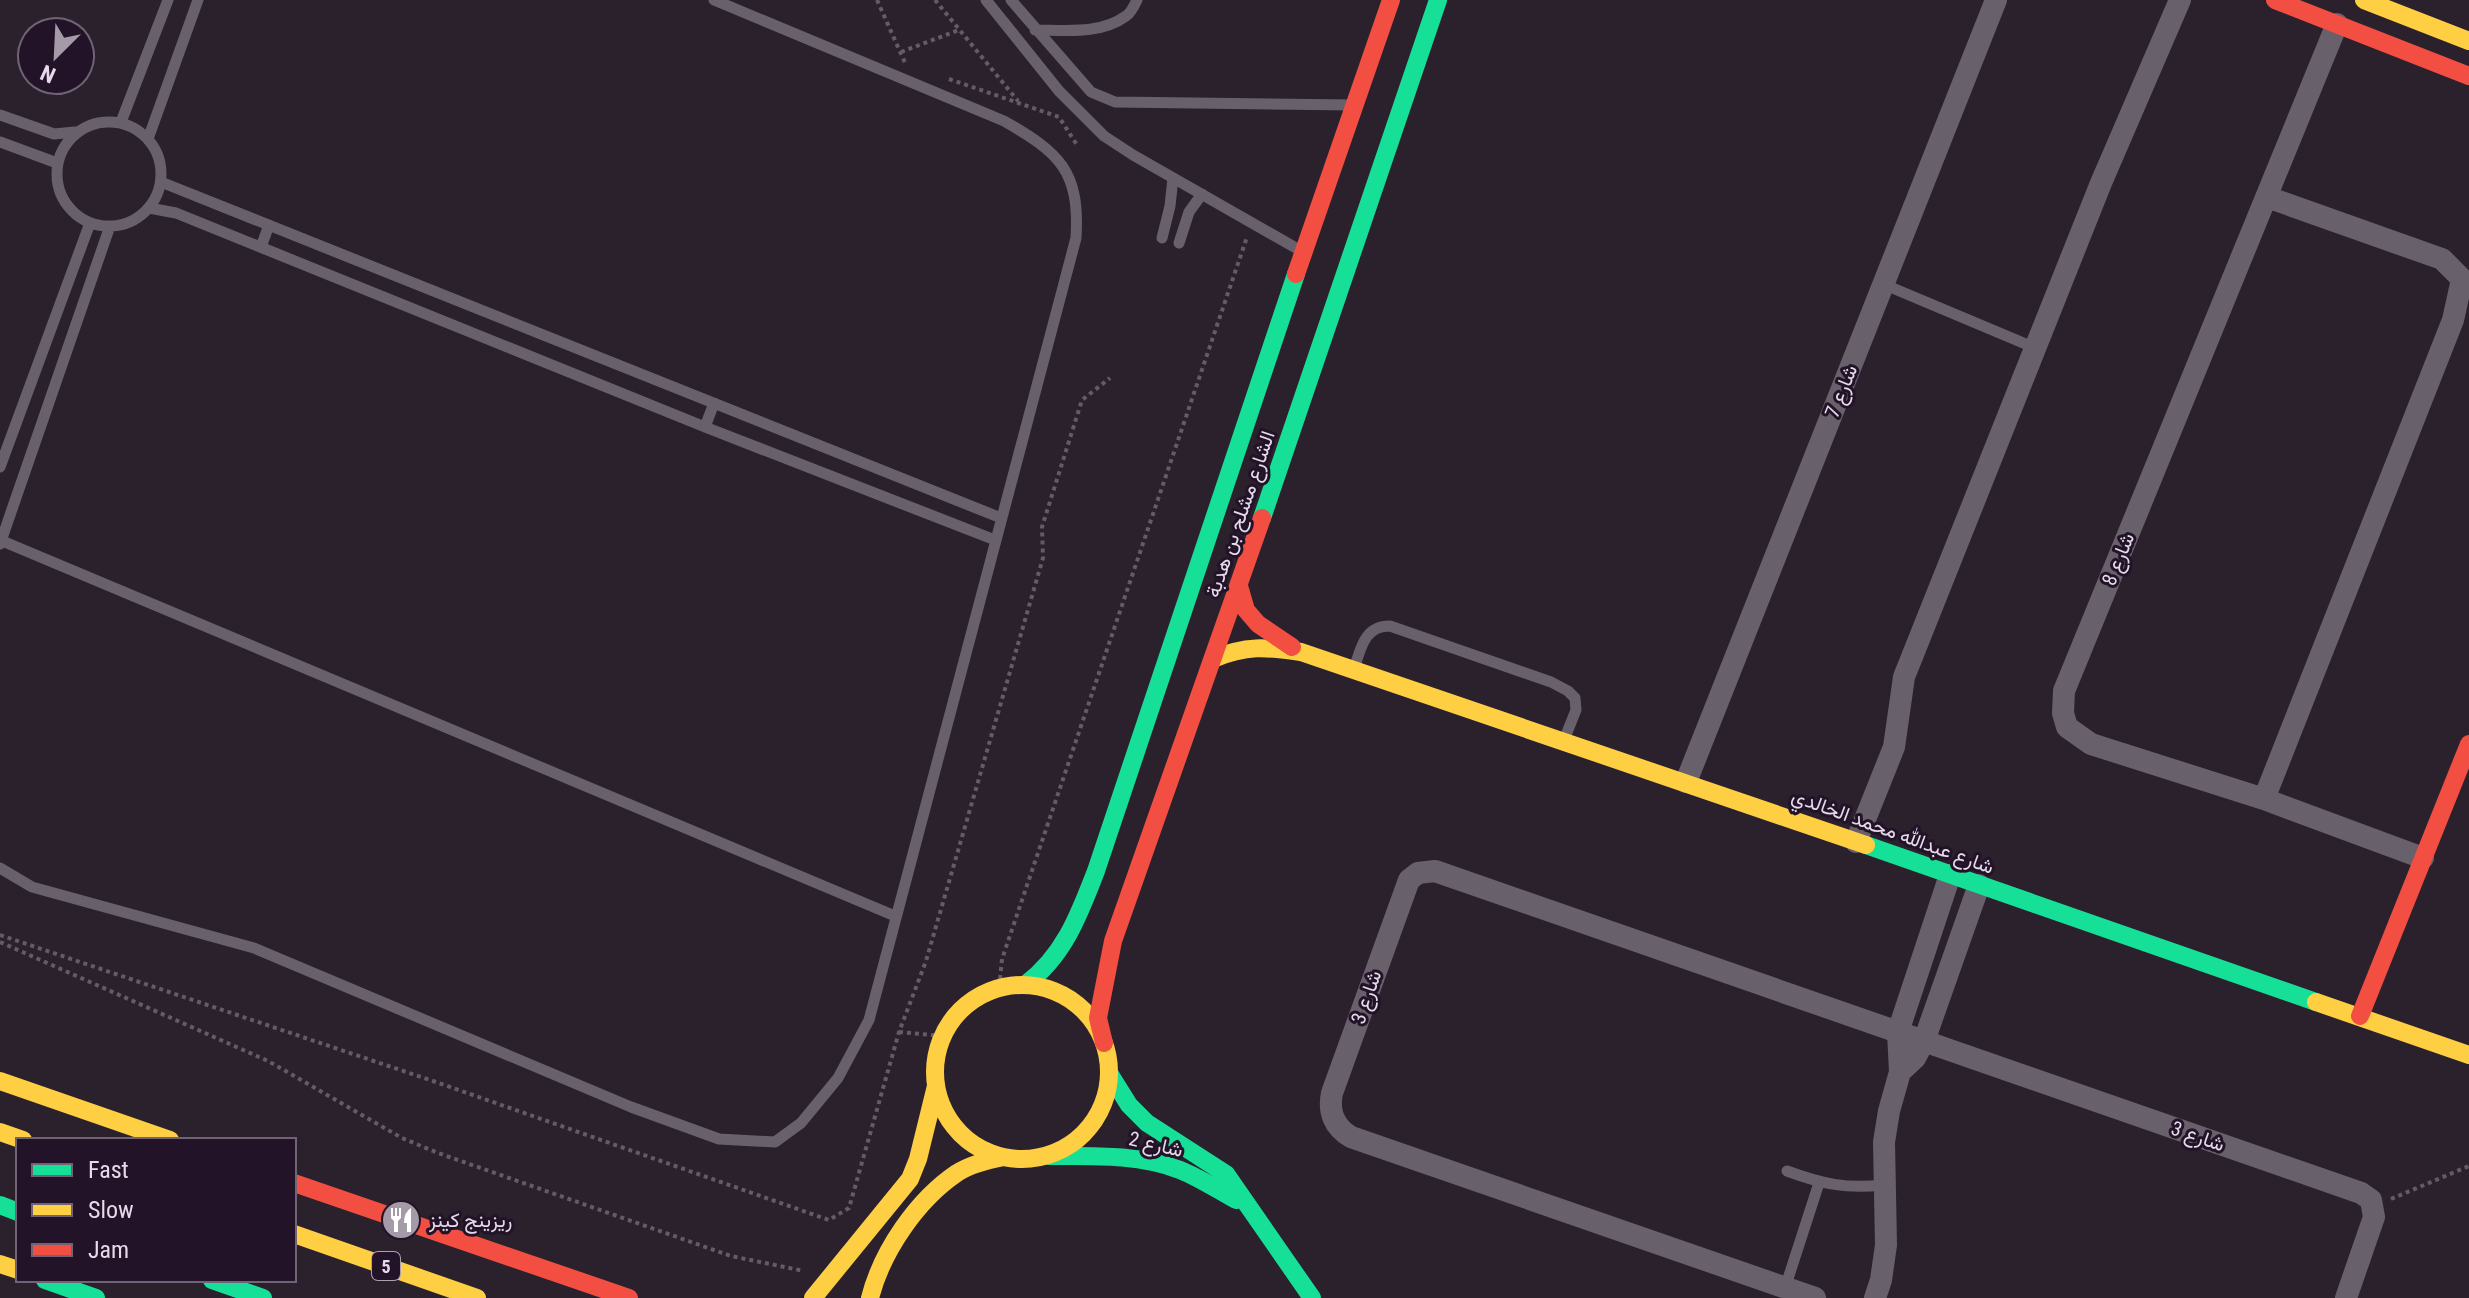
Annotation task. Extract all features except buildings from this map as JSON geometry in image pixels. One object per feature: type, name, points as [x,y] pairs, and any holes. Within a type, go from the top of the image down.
[{"type":"main road","name":"الشارع مشلح بن هدبة","points":[[1025,985],[1051,965],[1069,937],[1096,871],[1303,252],[1391,0]]},
{"type":"main road","name":"الشارع مشلح بن هدبة","points":[[1104,1043],[1098,1018],[1113,941],[1239,586],[1438,0]]},
{"type":"main road","points":[[2275,0],[2469,76]]},
{"type":"main road","points":[[2364,0],[2469,41]]},
{"type":"main road","name":"شارع عبدالله محمد الخالدي","points":[[1239,586],[1246,610],[1258,624],[1301,652]]},
{"type":"main road","name":"شارع عبدالله محمد الخالدي","points":[[1213,659],[1236,648],[1253,646],[1301,652],[1686,782],[2469,1055]]},
{"type":"main road","points":[[2360,1016],[2423,858],[2456,789],[2469,744]]},
{"type":"main road","points":[[1025,985],[1051,990],[1074,1002],[1092,1020],[1104,1043],[1109,1073],[1106,1095],[1084,1133],[1066,1147],[1025,1159],[1004,1157],[984,1150],[967,1139],[953,1124],[942,1106],[936,1086],[935,1060],[943,1036],[956,1014],[976,998],[1000,988],[1025,985]]},
{"type":"main road","points":[[0,1067],[131,1127]]},
{"type":"main road","name":"شارع 2","points":[[1109,1073],[1122,1097],[1139,1117],[1212,1161],[1236,1186],[1312,1298]]},
{"type":"main road","points":[[0,1081],[164,1138]]},
{"type":"main road","points":[[813,1298],[910,1179],[936,1086]]},
{"type":"main road","name":"شارع 2","points":[[1046,1155],[1118,1157],[1174,1168],[1248,1207]]},
{"type":"main road","points":[[870,1298],[871,1285],[894,1242],[933,1195],[958,1173],[1004,1157]]},
{"type":"main road","points":[[296,1184],[628,1298]]},
{"type":"main road","name":"5","points":[[296,1235],[477,1298]]},
{"type":"main road","points":[[51,1282],[96,1298]]},
{"type":"main road","points":[[218,1282],[263,1298]]},
{"type":"street","name":"شارع 7","points":[[1686,782],[1996,0]]},
{"type":"street","points":[[1856,842],[1894,747],[1904,677],[2101,183],[2180,0]]},
{"type":"street","name":"شارع 8","points":[[2337,24],[2064,691],[2063,713],[2067,727],[2091,744],[2264,799],[2423,858]]},
{"type":"street","points":[[2264,799],[2453,320],[2462,279],[2442,259],[2267,197]]},
{"type":"street","name":"شارع 3","points":[[1815,1298],[1351,1137],[1339,1127],[1331,1111],[1332,1093],[1406,885],[1418,873],[1435,871],[2361,1193],[2374,1206]]},
{"type":"street","points":[[1875,1298],[1886,1245],[1884,1142],[1900,1072],[1898,1032],[1950,875]]},
{"type":"street","points":[[1900,1072],[1915,1058],[1924,1041],[1979,885]]},
{"type":"street","points":[[2346,1298],[2374,1217],[2374,1206]]},
{"type":"lane","points":[[121,122],[168,0]]},
{"type":"lane","points":[[148,139],[198,0]]},
{"type":"lane","points":[[0,868],[32,887],[254,948],[631,1107],[719,1139],[775,1142],[801,1123],[838,1078],[869,1020],[1076,238],[1078,210],[1073,184],[1059,158],[1034,138],[1004,121],[714,0]]},
{"type":"lane","points":[[986,0],[1088,122],[1123,149],[1303,252]]},
{"type":"lane","points":[[1011,0],[1091,92],[1115,102],[1353,105]]},
{"type":"lane","points":[[1035,30],[1086,31],[1103,27],[1128,15],[1137,0]]},
{"type":"lane","points":[[0,115],[54,134],[75,132],[97,123],[121,122],[136,129],[157,152],[161,167],[157,196],[138,218],[110,226],[90,223],[74,214],[63,199],[56,182],[57,163],[60,152],[75,132]]},
{"type":"lane","points":[[0,142],[57,163]]},
{"type":"lane","points":[[1162,238],[1173,178]]},
{"type":"lane","points":[[161,182],[1001,518]]},
{"type":"lane","points":[[1179,243],[1189,212],[1202,194]]},
{"type":"lane","points":[[149,208],[176,213],[705,427],[995,540]]},
{"type":"lane","points":[[0,467],[90,223]]},
{"type":"lane","points":[[261,247],[269,225]]},
{"type":"lane","points":[[110,226],[1,542],[895,916]]},
{"type":"lane","points":[[1883,284],[2035,348]]},
{"type":"lane","points":[[705,427],[714,403]]},
{"type":"lane","points":[[1354,669],[1363,643],[1371,632],[1378,626],[1390,626],[1551,682],[1568,691],[1575,698],[1576,710],[1564,740]]},
{"type":"lane","points":[[1787,1171],[1840,1187],[1883,1185]]},
{"type":"lane","points":[[1785,1288],[1819,1183]]},
{"type":"path","points":[[877,0],[906,65]]},
{"type":"path","points":[[935,0],[1019,103]]},
{"type":"path","points":[[901,52],[960,30]]},
{"type":"path","points":[[948,79],[1059,117],[1077,145]]},
{"type":"path","points":[[1000,988],[1002,959],[1252,223]]},
{"type":"path","points":[[0,935],[433,1081],[829,1220],[849,1208],[899,1032],[931,946],[1043,558],[1042,527],[1082,400],[1110,378]]},
{"type":"path","points":[[0,942],[268,1061],[402,1138],[438,1153],[731,1256],[788,1269],[834,1274]]},
{"type":"path","points":[[899,1032],[943,1036]]},
{"type":"path","points":[[2374,1206],[2469,1166]]},
{"type":"traffic: fast","points":[[1262,518],[1438,0]]},
{"type":"traffic: fast","points":[[1025,985],[1039,974],[1069,934],[1096,871],[1296,274]]},
{"type":"traffic: fast","points":[[1866,845],[2316,1002]]},
{"type":"traffic: fast","points":[[1109,1073],[1129,1105],[1147,1123],[1226,1174],[1312,1298]]},
{"type":"traffic: fast","points":[[1049,1156],[1148,1161],[1180,1170],[1236,1200]]},
{"type":"traffic: fast","points":[[0,1205],[16,1211]]},
{"type":"traffic: fast","points":[[51,1282],[96,1298]]},
{"type":"traffic: fast","points":[[218,1282],[263,1298]]},
{"type":"traffic: slow","points":[[2364,0],[2469,41]]},
{"type":"traffic: slow","points":[[1213,659],[1256,648],[1301,652],[1866,845]]},
{"type":"traffic: slow","points":[[1022,985],[1055,992],[1083,1011],[1102,1039],[1109,1072],[1102,1105],[1083,1133],[1055,1152],[1022,1159],[989,1152],[961,1133],[942,1105],[935,1072],[942,1039],[961,1011],[989,992],[1022,985]]},
{"type":"traffic: slow","points":[[2316,1002],[2469,1055]]},
{"type":"traffic: slow","points":[[0,1081],[164,1138]]},
{"type":"traffic: slow","points":[[813,1298],[910,1179],[936,1086]]},
{"type":"traffic: slow","points":[[0,1132],[17,1138]]},
{"type":"traffic: slow","points":[[870,1298],[892,1245],[928,1197],[962,1170],[1004,1157]]},
{"type":"traffic: slow","points":[[296,1235],[477,1298]]},
{"type":"traffic: slow","points":[[0,1264],[16,1269]]},
{"type":"traffic: jam","points":[[1296,274],[1391,0]]},
{"type":"traffic: jam","points":[[2275,0],[2469,76]]},
{"type":"traffic: jam","points":[[1104,1043],[1098,1018],[1113,941],[1262,518]]},
{"type":"traffic: jam","points":[[1239,586],[1246,610],[1258,624],[1292,647]]},
{"type":"traffic: jam","points":[[2360,1016],[2469,744]]},
{"type":"traffic: jam","points":[[296,1184],[629,1298]]},
{"type":"place","name":"ريزينج كينز","points":[[401,1220]]}]
